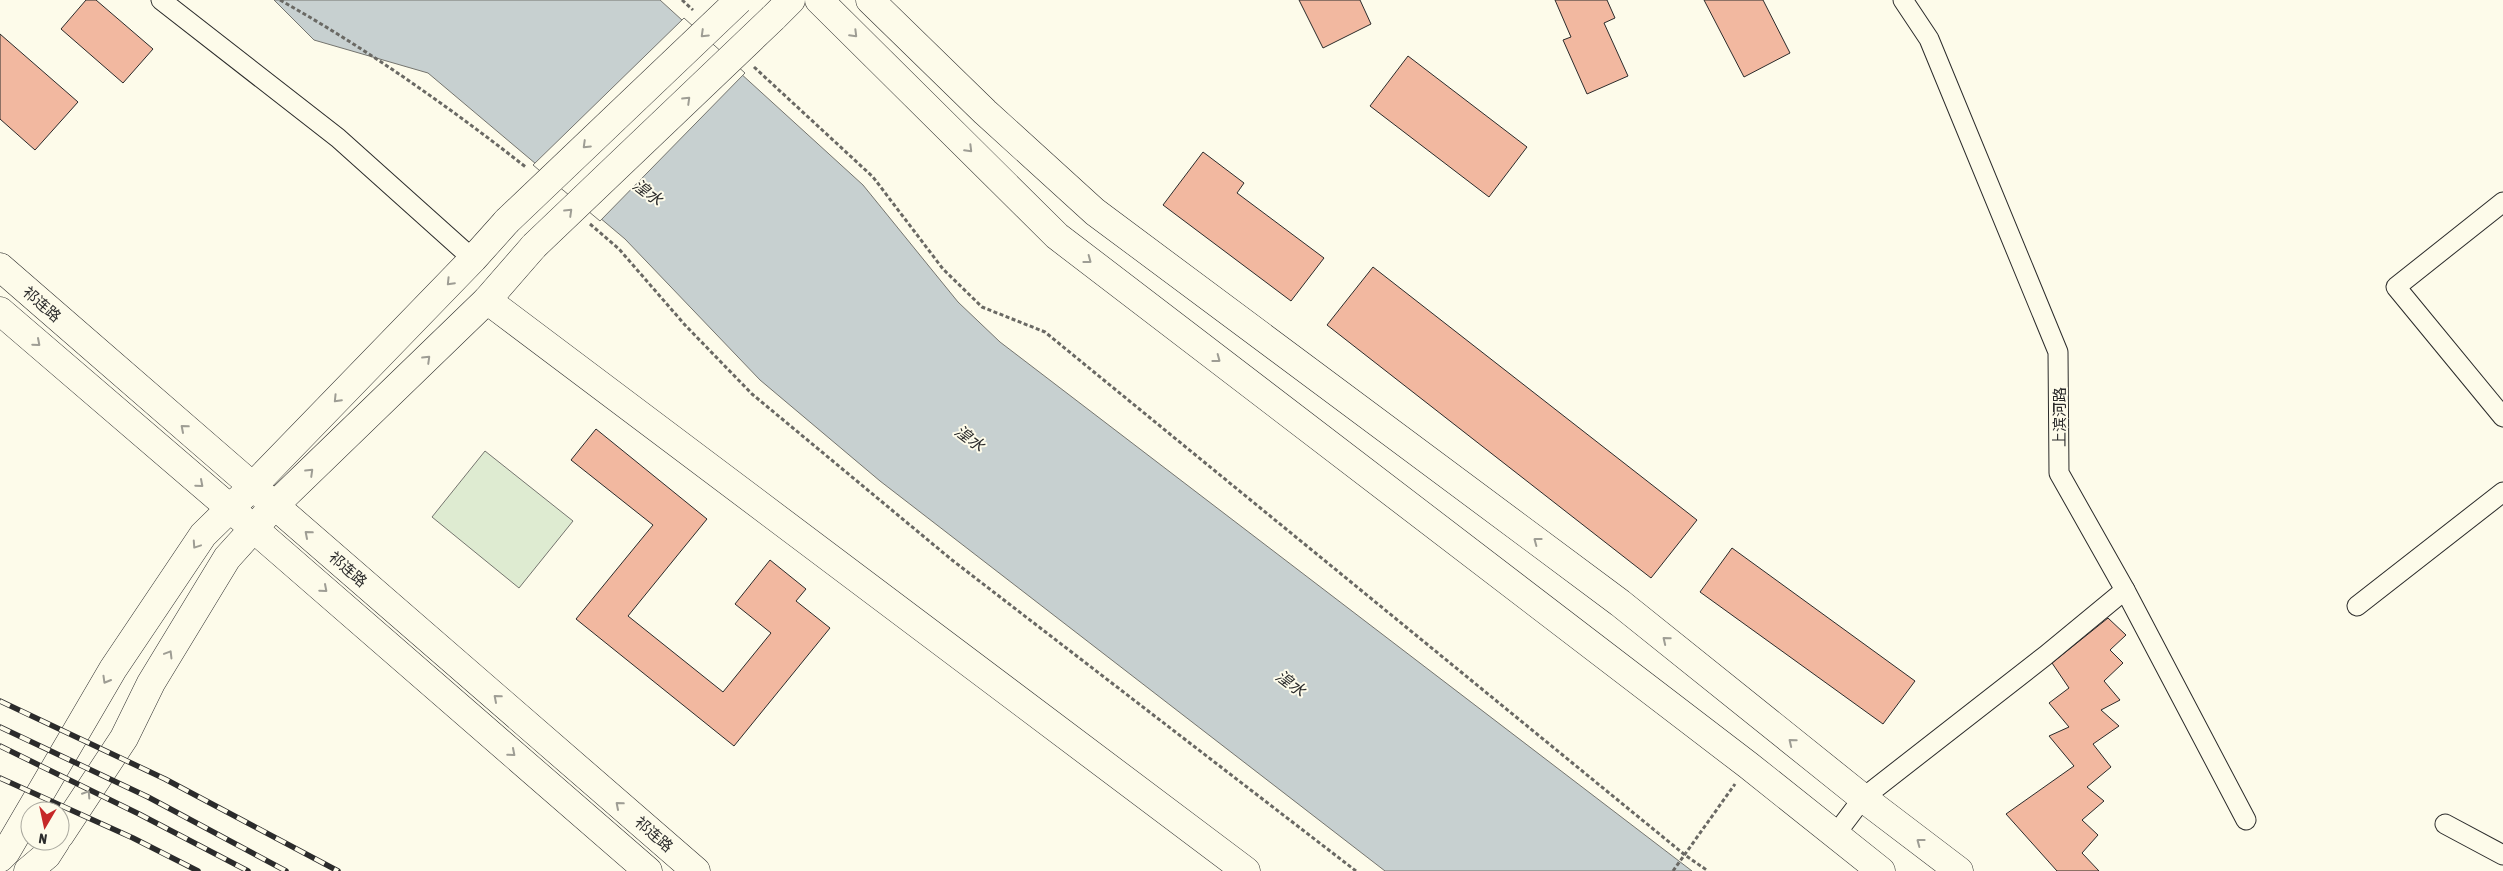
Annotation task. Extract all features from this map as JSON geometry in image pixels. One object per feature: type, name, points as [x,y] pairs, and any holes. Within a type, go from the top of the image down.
[{"type":"main road","points":[[0,858],[6,852],[113,669],[203,535],[228,508],[252,487],[507,221],[739,0]]},
{"type":"main road","points":[[819,0],[1057,236],[1748,765],[1881,871]]},
{"type":"main road","points":[[870,0],[985,112],[1095,212],[1620,603],[1862,798],[1959,871]]},
{"type":"main road","points":[[70,820],[124,738],[151,683],[227,558],[253,528],[487,300],[534,246],[782,9]]},
{"type":"main road","name":"祁连路","points":[[0,267],[696,871]]},
{"type":"main road","points":[[487,300],[1246,871]]},
{"type":"main road","name":"祁连路","points":[[0,311],[648,871]]},
{"type":"main road","points":[[28,871],[50,851]]},
{"type":"street","points":[[161,0],[338,138],[472,259]]},
{"type":"street","name":"上滨河路","points":[[1903,0],[1929,39],[2058,352],[2059,474],[2125,590],[2246,820]]},
{"type":"street","points":[[2503,202],[2396,287],[2503,417]]},
{"type":"street","points":[[2357,606],[2503,492]]},
{"type":"street","points":[[1835,835],[1862,798],[2045,656],[2125,590]]},
{"type":"street","points":[[2444,824],[2503,855]]},
{"type":"path","points":[[280,0],[324,24],[426,91],[534,174]]},
{"type":"path","points":[[682,0],[696,13]]},
{"type":"path","points":[[752,65],[873,177],[943,269],[982,307],[1045,332],[1684,855],[1708,871]]},
{"type":"path","points":[[583,218],[619,249],[685,325],[752,394],[952,560],[1356,871]]},
{"type":"path","points":[[1673,871],[1748,765]]},
{"type":"green space","points":[[485,451],[573,521],[519,588],[432,517]]},
{"type":"water","name":"湟水","points":[[274,0],[660,0],[863,185],[958,302],[1000,342],[1692,871],[1385,871],[880,481],[760,380],[625,239],[428,73],[314,40]]},
{"type":"pier","points":[[684,18],[745,73],[600,221],[533,165]]},
{"type":"building","points":[[86,0],[96,0],[153,49],[123,83],[61,29]]},
{"type":"building","points":[[1299,0],[1360,0],[1371,24],[1323,48]]},
{"type":"building","points":[[1555,0],[1607,0],[1615,18],[1604,23],[1628,76],[1587,94],[1563,40],[1571,37]]},
{"type":"building","points":[[1704,0],[1763,0],[1790,53],[1744,77]]},
{"type":"building","points":[[0,34],[78,102],[35,150],[0,119]]},
{"type":"building","points":[[1408,56],[1527,147],[1489,197],[1370,106]]},
{"type":"building","points":[[1203,152],[1244,183],[1237,193],[1324,258],[1291,301],[1163,205]]},
{"type":"building","points":[[1373,267],[1697,520],[1651,578],[1327,325]]},
{"type":"building","points":[[596,429],[707,519],[628,616],[723,692],[771,633],[735,604],[770,560],[806,589],[796,601],[830,628],[734,746],[576,619],[653,525],[571,460]]},
{"type":"building","points":[[1732,548],[1915,681],[1883,724],[1700,592]]},
{"type":"building","points":[[2108,618],[2126,635],[2110,650],[2123,663],[2104,681],[2120,700],[2101,710],[2119,726],[2093,744],[2111,767],[2087,787],[2104,801],[2082,820],[2098,835],[2082,853],[2099,871],[2057,871],[2006,814],[2074,766],[2049,736],[2069,727],[2049,703],[2069,688],[2052,663]]},
{"type":"railway","points":[[0,701],[165,779],[338,871]]},
{"type":"railway","points":[[0,727],[148,797],[286,871]]},
{"type":"railway","points":[[0,746],[139,814],[248,871]]},
{"type":"railway","points":[[0,778],[133,838],[198,871]]}]
